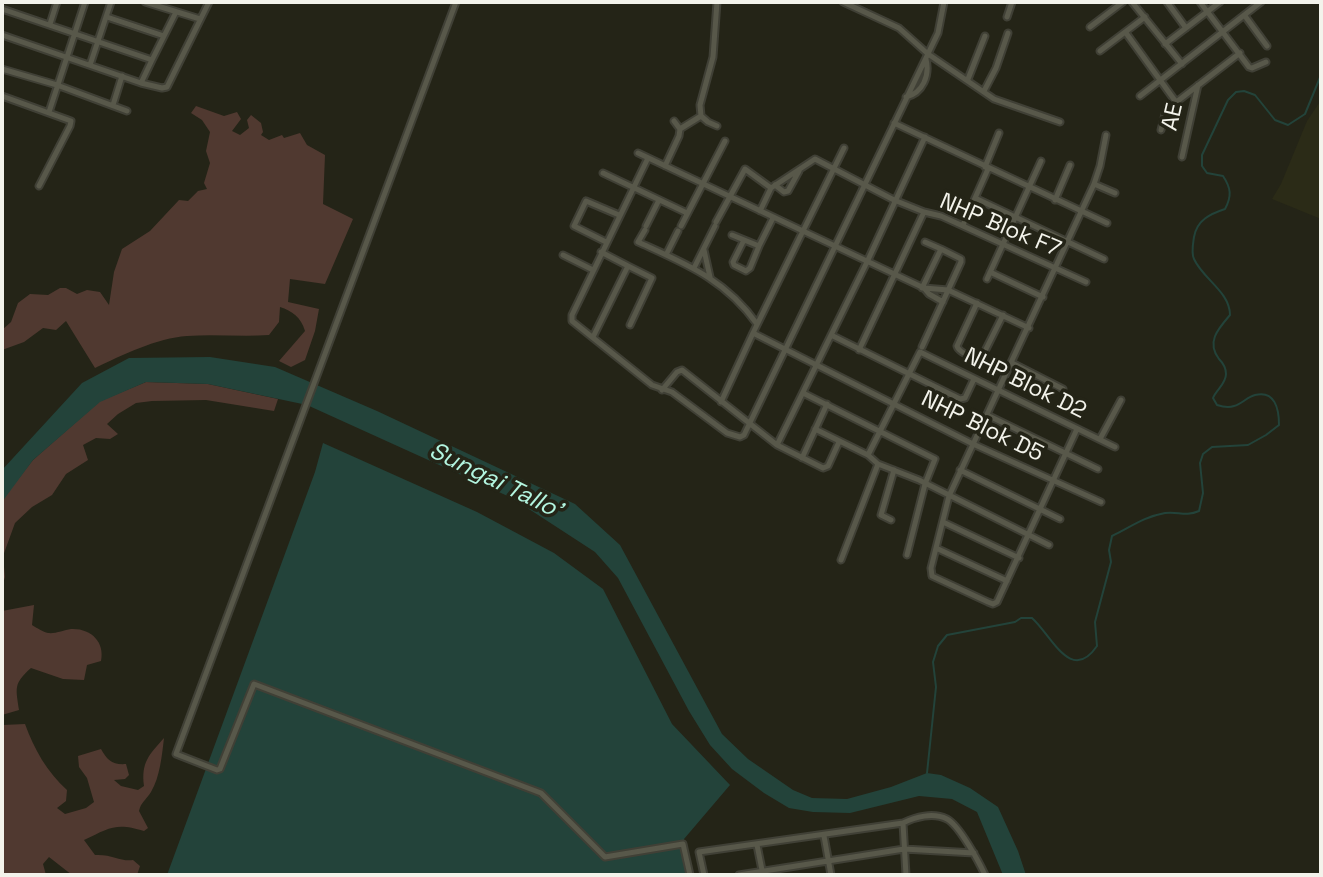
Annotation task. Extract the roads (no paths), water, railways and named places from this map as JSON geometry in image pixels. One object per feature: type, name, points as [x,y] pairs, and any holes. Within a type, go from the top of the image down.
[{"type":"street","points":[[50,24],[57,2]]},
{"type":"street","points":[[49,112],[85,2]]},
{"type":"street","points":[[90,65],[111,2]]},
{"type":"street","points":[[145,2],[200,19]]},
{"type":"street","points":[[2,35],[162,88],[167,87],[209,2]]},
{"type":"street","points":[[456,2],[176,754],[220,769],[254,684],[541,793],[605,857],[683,844],[690,875]]},
{"type":"street","points":[[717,2],[714,48],[701,99],[701,116],[717,126]]},
{"type":"street","points":[[843,2],[907,33],[927,56],[968,79],[994,99],[1060,121]]},
{"type":"street","points":[[862,9],[865,2]]},
{"type":"street","points":[[648,158],[571,319],[652,385],[674,394],[738,438],[744,435],[749,425],[927,56],[940,27],[944,2]]},
{"type":"street","points":[[1007,17],[1012,2]]},
{"type":"street","points":[[1090,27],[1123,2]]},
{"type":"street","points":[[1132,2],[1182,64]]},
{"type":"street","points":[[1167,2],[1186,28]]},
{"type":"street","points":[[1200,2],[1250,68],[1266,62]]},
{"type":"street","points":[[1165,44],[1220,2]]},
{"type":"street","name":"AE","points":[[1140,96],[1261,2]]},
{"type":"street","points":[[2,9],[152,60]]},
{"type":"street","points":[[141,83],[176,12]]},
{"type":"street","points":[[1245,16],[1267,46]]},
{"type":"street","points":[[107,17],[163,36]]},
{"type":"street","points":[[1100,51],[1145,17]]},
{"type":"street","points":[[984,91],[996,68],[1008,33]]},
{"type":"street","name":"AE","points":[[1126,33],[1176,102]]},
{"type":"street","points":[[968,79],[985,36]]},
{"type":"street","name":"AE","points":[[1161,130],[1168,108],[1240,53]]},
{"type":"street","points":[[2,69],[57,85],[127,111]]},
{"type":"street","points":[[113,105],[122,76]]},
{"type":"street","name":"AE","points":[[1182,157],[1198,85]]},
{"type":"street","points":[[2,96],[70,119],[71,122],[39,186]]},
{"type":"street","points":[[680,129],[701,116]]},
{"type":"street","points":[[665,166],[679,136],[680,129],[674,121]]},
{"type":"street","points":[[894,123],[1107,223]]},
{"type":"street","points":[[963,225],[999,133]]},
{"type":"street","points":[[1077,429],[997,602],[988,602],[932,576],[931,568],[949,496],[1094,184],[1105,135]]},
{"type":"street","points":[[775,443],[803,393],[925,137]]},
{"type":"street","points":[[666,255],[725,141]]},
{"type":"street","points":[[720,402],[844,148]]},
{"type":"street","points":[[638,153],[835,245],[894,276],[923,288],[948,290],[1029,328]]},
{"type":"street","points":[[760,211],[773,187],[815,159],[894,200],[924,212]]},
{"type":"street","points":[[694,268],[749,160]]},
{"type":"street","points":[[987,279],[1041,161]]},
{"type":"street","points":[[1055,200],[1070,165]]},
{"type":"street","points":[[745,169],[784,192],[790,190],[801,167]]},
{"type":"street","points":[[603,173],[687,213]]},
{"type":"street","points":[[1094,184],[1115,193]]},
{"type":"street","points":[[975,198],[1104,259]]},
{"type":"street","points":[[659,200],[638,242],[710,277],[738,299],[757,324]]},
{"type":"street","points":[[606,242],[574,226],[586,201],[619,215]]},
{"type":"street","name":"NHP Blok F7","points":[[859,350],[924,212],[933,212],[1086,282]]},
{"type":"street","points":[[744,240],[733,262],[746,271],[750,268],[773,218]]},
{"type":"street","points":[[732,234],[759,246]]},
{"type":"street","points":[[868,456],[879,430],[896,404],[961,260],[925,242]]},
{"type":"street","points":[[923,288],[941,249]]},
{"type":"street","points":[[704,250],[710,277]]},
{"type":"street","points":[[601,252],[653,276],[630,326]]},
{"type":"street","points":[[563,255],[593,270]]},
{"type":"street","points":[[593,337],[628,266]]},
{"type":"street","points":[[990,272],[1043,297]]},
{"type":"street","points":[[923,288],[943,302]]},
{"type":"street","points":[[977,303],[957,346],[958,350],[974,358],[982,357],[1003,315]]},
{"type":"street","points":[[747,309],[764,311]]},
{"type":"street","name":"NHP Blok D5","points":[[753,333],[973,444],[1101,502]]},
{"type":"street","points":[[831,335],[960,399],[965,398],[974,379]]},
{"type":"street","name":"NHP Blok D2","points":[[921,350],[974,379],[1115,447]]},
{"type":"street","points":[[1012,363],[1063,388]]},
{"type":"street","points":[[662,390],[681,370],[775,443],[825,468],[839,442]]},
{"type":"street","points":[[803,393],[935,459],[925,484],[907,555]]},
{"type":"street","points":[[1100,439],[1121,400]]},
{"type":"street","points":[[802,458],[827,404]]},
{"type":"street","points":[[987,415],[1098,469]]},
{"type":"street","points":[[815,429],[868,456],[878,464],[1049,544]]},
{"type":"street","points":[[841,561],[878,464]]},
{"type":"street","points":[[891,520],[881,515],[894,470]]},
{"type":"street","points":[[960,470],[1060,519]]},
{"type":"street","points":[[943,522],[1019,558]]},
{"type":"street","points":[[936,548],[1007,581]]},
{"type":"street","points":[[704,875],[699,852],[903,824],[914,818],[928,816],[947,819],[974,853],[985,875]]},
{"type":"street","points":[[903,824],[906,875],[913,875]]},
{"type":"street","points":[[824,836],[831,875]]},
{"type":"street","points":[[757,845],[762,873]]},
{"type":"street","points":[[738,875],[904,849],[974,853]]},
{"type":"water","name":"Sungai Tallo'","points":[[210,357],[275,367],[377,411],[575,504],[620,545],[722,734],[748,759],[793,790],[812,798],[847,799],[891,787],[927,773],[941,775],[970,788],[998,807],[1026,875],[1003,875],[977,812],[952,799],[919,796],[850,813],[813,812],[789,808],[764,793],[732,769],[710,745],[618,578],[595,552],[512,498],[307,405],[208,384],[146,382],[100,402],[33,460],[2,502],[2,470],[82,383],[129,358]]},
{"type":"water","points":[[323,443],[477,512],[554,553],[603,589],[672,724],[730,785],[684,839],[689,875],[167,875],[315,472]]},
{"type":"waterway","points":[[927,773],[936,687],[933,662],[938,646],[947,635],[1015,622],[1021,618],[1032,618],[1054,645],[1070,659],[1079,660],[1088,656],[1097,646],[1095,622],[1111,562],[1109,550],[1112,536],[1157,515],[1190,514],[1199,511],[1203,493],[1200,463],[1203,454],[1212,447],[1248,445],[1279,425],[1277,407],[1267,395],[1255,395],[1228,407],[1217,405],[1213,398],[1226,374],[1215,353],[1214,341],[1230,315],[1229,307],[1221,292],[1198,266],[1192,248],[1198,226],[1209,216],[1225,209],[1230,192],[1223,176],[1207,173],[1202,166],[1202,155],[1228,100],[1236,92],[1244,91],[1255,95],[1275,120],[1288,125],[1305,114],[1321,75]]}]
